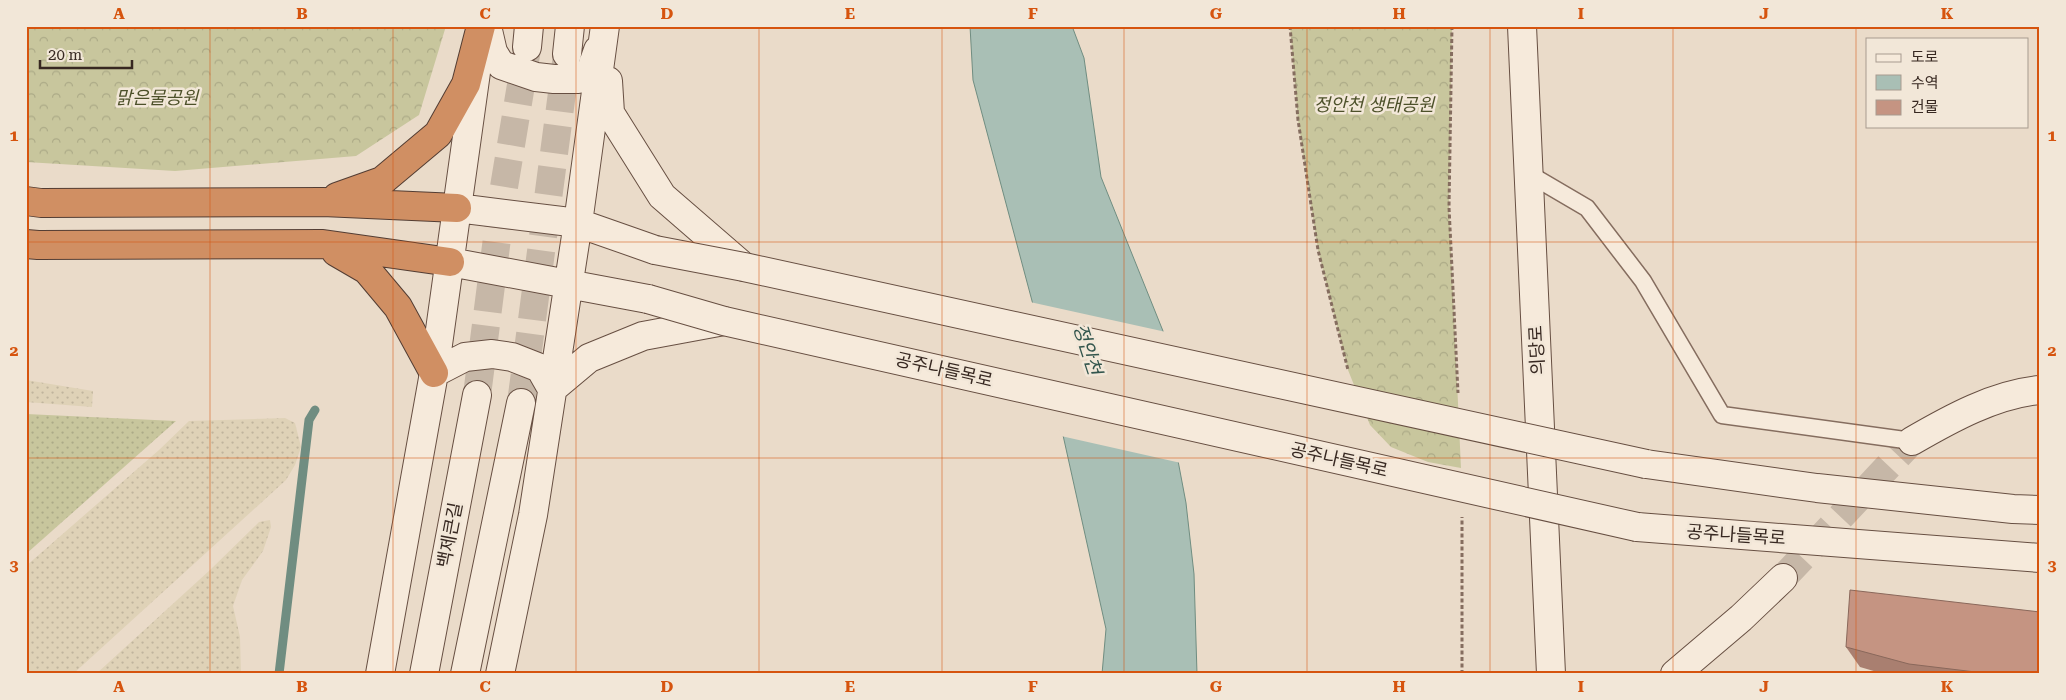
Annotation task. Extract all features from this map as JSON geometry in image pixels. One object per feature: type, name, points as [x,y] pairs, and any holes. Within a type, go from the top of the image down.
[{"type":"highway","points":[[323,202],[382,181],[438,134],[466,84],[482,26]]},
{"type":"highway","points":[[26,201],[41,203],[323,202],[457,208]]},
{"type":"highway","points":[[26,244],[38,246],[324,244],[450,262]]},
{"type":"highway","points":[[324,244],[367,270],[398,307],[434,373]]},
{"type":"main road","points":[[380,674],[434,373],[482,26]]},
{"type":"main road","points":[[487,26],[493,52],[501,65],[536,76],[554,79],[579,79],[591,70],[605,28]]},
{"type":"main road","points":[[567,54],[570,26]]},
{"type":"main road","name":"의당로","points":[[1522,26],[1551,674]]},
{"type":"main road","points":[[605,28],[610,113],[662,196],[744,267]]},
{"type":"main road","points":[[500,674],[533,515],[578,224],[605,28]]},
{"type":"main road","points":[[457,208],[578,224],[654,250],[744,267],[1646,464],[1817,488],[2013,509],[2040,510]]},
{"type":"main road","name":"공주나들목로","points":[[450,262],[648,299],[724,321],[1637,528],[2040,558]]},
{"type":"main road","points":[[552,389],[589,358],[643,336],[724,321]]},
{"type":"main road","points":[[434,373],[465,356],[492,354],[512,357],[540,368],[552,389]]},
{"type":"main road","points":[[1912,441],[1952,418],[1987,403],[2040,390]]},
{"type":"main road","name":"백제큰길","points":[[424,674],[477,396]]},
{"type":"main road","points":[[465,674],[521,403]]},
{"type":"main road","points":[[1675,674],[1741,618],[1783,578]]},
{"type":"lane","points":[[1529,174],[1587,208],[1643,281],[1722,415],[1912,441]]},
{"type":"path","points":[[1290,26],[1298,120],[1318,250],[1352,379]]},
{"type":"path","points":[[1452,26],[1449,207],[1458,394]]},
{"type":"path","points":[[1462,507],[1462,674]]},
{"type":"shaded area","points":[[26,380],[93,391],[92,407],[26,402]]},
{"type":"shaded area","points":[[285,418],[295,423],[301,447],[295,465],[286,480],[73,674],[26,674],[26,566],[159,450],[189,421]]},
{"type":"shaded area","points":[[270,520],[271,527],[263,551],[242,580],[233,606],[240,637],[241,674],[96,674],[210,570],[259,522]]},
{"type":"green space","name":"맑은물공원","points":[[26,26],[446,26],[419,115],[356,156],[175,171],[26,162]]},
{"type":"green space","name":"정안천 생태공원","points":[[1290,26],[1452,26],[1449,207],[1461,468],[1428,462],[1391,447],[1370,425],[1348,370],[1318,250],[1298,120]]},
{"type":"green space","points":[[26,414],[176,421],[26,554]]},
{"type":"water","name":"정안천","points":[[970,26],[1072,26],[1084,58],[1101,177],[1163,331],[1172,429],[1186,503],[1194,574],[1197,674],[1102,674],[1106,629],[1039,327],[973,80]]},
{"type":"pier","points":[[1030,302],[1166,332],[1175,428],[1181,463],[1061,436]]},
{"type":"building","points":[[1850,590],[2040,612],[2040,674],[1992,674],[1909,664],[1846,647]]},
{"type":"waterway","points":[[279,674],[309,420],[315,410]]},
{"type":"tunnel","points":[[477,395],[502,199],[527,49]]},
{"type":"tunnel","points":[[521,403],[567,55]]},
{"type":"tunnel","points":[[1783,578],[1912,441]]}]
